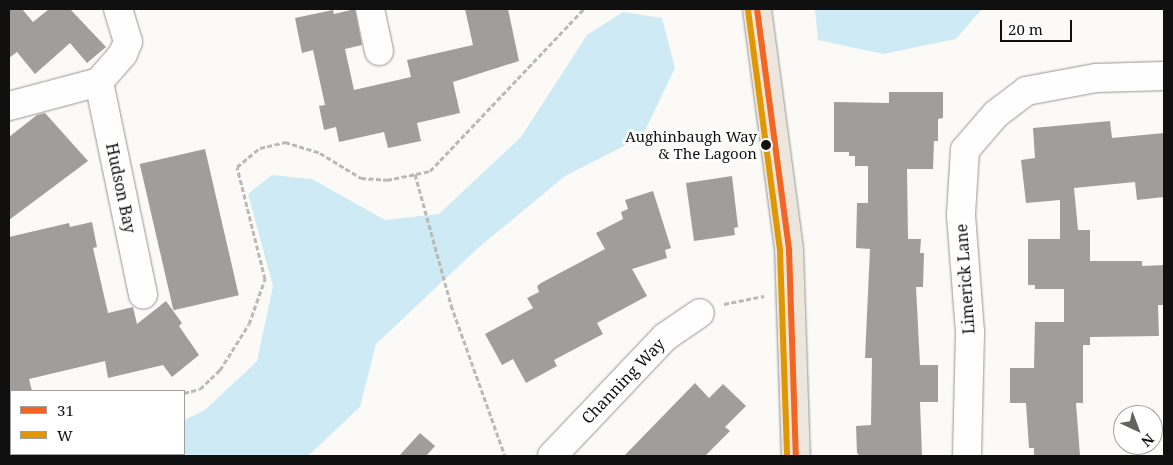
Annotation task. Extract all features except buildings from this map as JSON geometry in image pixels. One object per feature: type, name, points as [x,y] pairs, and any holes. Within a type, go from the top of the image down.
[{"type":"main road","points":[[757,9],[792,293],[796,456]]},
{"type":"street","points":[[9,106],[99,82],[123,54],[128,42],[118,9]]},
{"type":"street","points":[[370,9],[379,51]]},
{"type":"street","name":"Limerick Lane","points":[[967,456],[970,332],[961,214],[965,150],[996,114],[1026,92],[1096,78],[1164,76]]},
{"type":"street","name":"Hudson Bay","points":[[99,82],[143,294]]},
{"type":"street","name":"Channing Way","points":[[552,456],[665,337],[700,313]]},
{"type":"path","points":[[185,393],[200,389],[220,370],[249,324],[265,279],[237,167],[260,148],[285,142],[320,153],[361,178],[387,180],[430,171],[584,9]]},
{"type":"path","points":[[415,174],[451,305],[505,456]]},
{"type":"path","points":[[700,313],[741,299],[792,293]]},
{"type":"water","points":[[815,9],[982,9],[956,39],[883,54],[818,40]]},
{"type":"water","points":[[623,12],[662,18],[675,68],[642,137],[565,176],[478,248],[376,344],[360,407],[308,456],[110,456],[185,455],[185,420],[205,410],[257,361],[273,286],[248,194],[272,175],[312,179],[385,220],[439,214],[521,137],[587,35]]},
{"type":"transit line","name":"31","points":[[757,9],[789,250],[796,456]]},
{"type":"transit line","name":"W","points":[[748,10],[780,251],[787,456]]},
{"type":"place","name":"Aughinbaugh Way & The Lagoon","points":[[766,145]]}]
